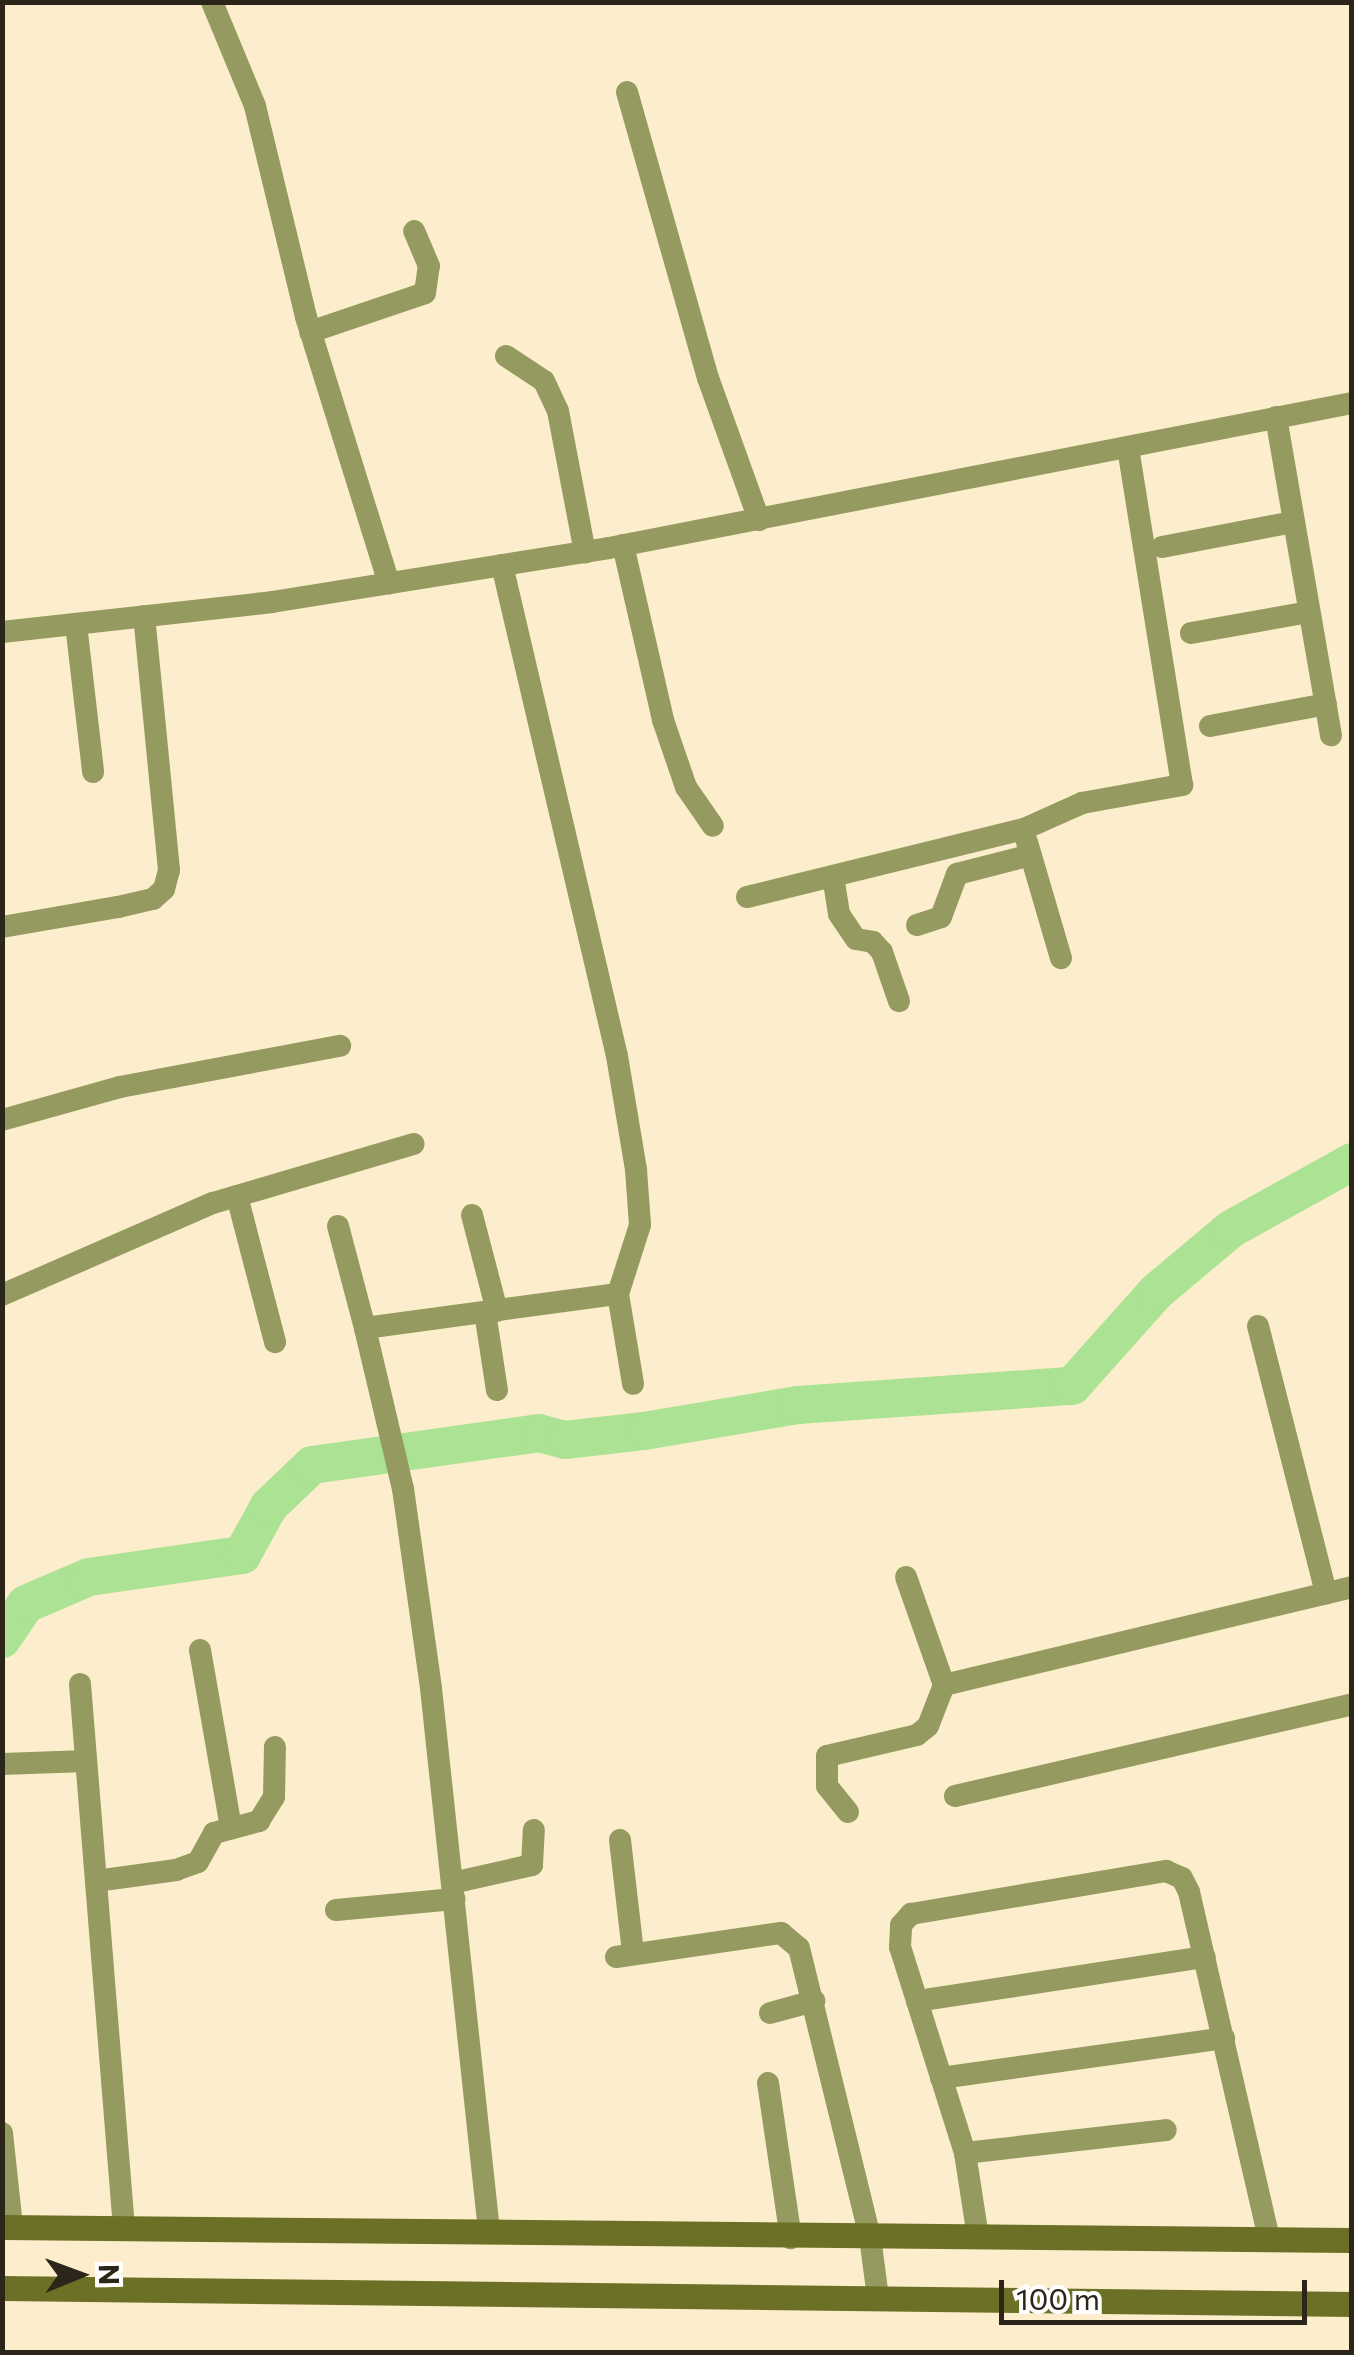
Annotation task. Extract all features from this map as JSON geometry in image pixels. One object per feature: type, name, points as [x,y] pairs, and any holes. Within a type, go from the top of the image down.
[{"type":"street","points":[[212,2],[255,106],[310,332],[389,583]]},
{"type":"street","points":[[628,92],[708,378],[759,520]]},
{"type":"street","points":[[310,332],[425,293],[428,266],[414,230]]},
{"type":"street","points":[[506,356],[544,380],[558,411],[585,552]]},
{"type":"street","points":[[2,632],[389,583],[585,552],[1352,403]]},
{"type":"street","points":[[1276,416],[1331,735]]},
{"type":"street","points":[[747,897],[1024,830],[1082,803],[1184,782],[1128,447]]},
{"type":"street","points":[[1162,547],[1292,522]]},
{"type":"street","points":[[623,545],[663,720],[686,786],[713,826]]},
{"type":"street","points":[[502,565],[616,1056],[636,1170],[640,1225],[618,1294],[633,1384]]},
{"type":"street","points":[[1191,634],[1309,612]]},
{"type":"street","points":[[2,927],[153,899],[164,889],[169,870],[144,616]]},
{"type":"street","points":[[76,624],[93,772]]},
{"type":"street","points":[[1210,726],[1326,704]]},
{"type":"street","points":[[1024,830],[1061,958]]},
{"type":"street","points":[[917,925],[942,917],[957,874],[1031,855]]},
{"type":"street","points":[[833,876],[839,914],[856,939],[872,942],[882,952],[898,1001]]},
{"type":"street","points":[[2,1120],[120,1087],[340,1046]]},
{"type":"street","points":[[4,1290],[237,1196],[413,1144]]},
{"type":"street","points":[[237,1196],[274,1342]]},
{"type":"street","points":[[472,1215],[491,1311],[497,1390]]},
{"type":"street","points":[[338,1226],[403,1489],[453,1891],[489,2231]]},
{"type":"street","points":[[366,1328],[618,1294]]},
{"type":"street","points":[[1258,1326],[1326,1593]]},
{"type":"street","points":[[848,1812],[827,1786],[827,1756],[918,1735],[928,1726],[944,1685],[906,1577]]},
{"type":"street","points":[[944,1685],[1352,1586]]},
{"type":"street","points":[[200,1650],[231,1828]]},
{"type":"street","points":[[80,1684],[124,2228]]},
{"type":"street","points":[[955,1796],[1352,1704]]},
{"type":"street","points":[[96,1881],[198,1862],[214,1833],[269,1813],[275,1748]]},
{"type":"street","points":[[2,1764],[86,1761]]},
{"type":"street","points":[[336,1910],[453,1891],[532,1865],[534,1830]]},
{"type":"street","points":[[620,1840],[624,1954],[781,1933],[799,1948],[870,2237],[878,2298]]},
{"type":"street","points":[[978,2237],[965,2153],[900,1947],[900,1924],[911,1914],[1166,1871],[1186,1883],[1269,2239]]},
{"type":"street","points":[[917,2001],[1205,1957]]},
{"type":"street","points":[[770,2013],[814,2001]]},
{"type":"street","points":[[941,2078],[1224,2038]]},
{"type":"street","points":[[768,2083],[790,2238]]},
{"type":"street","points":[[965,2153],[1166,2130]]},
{"type":"street","points":[[2,2134],[7,2227],[790,2238],[1352,2240]]},
{"type":"street","points":[[2,2288],[1352,2304]]},
{"type":"waterway","points":[[2,1639],[26,1604],[89,1577],[242,1555],[269,1506],[312,1465],[539,1433],[565,1440],[644,1431],[798,1405],[1072,1386],[1156,1292],[1231,1229],[1352,1162]]}]
